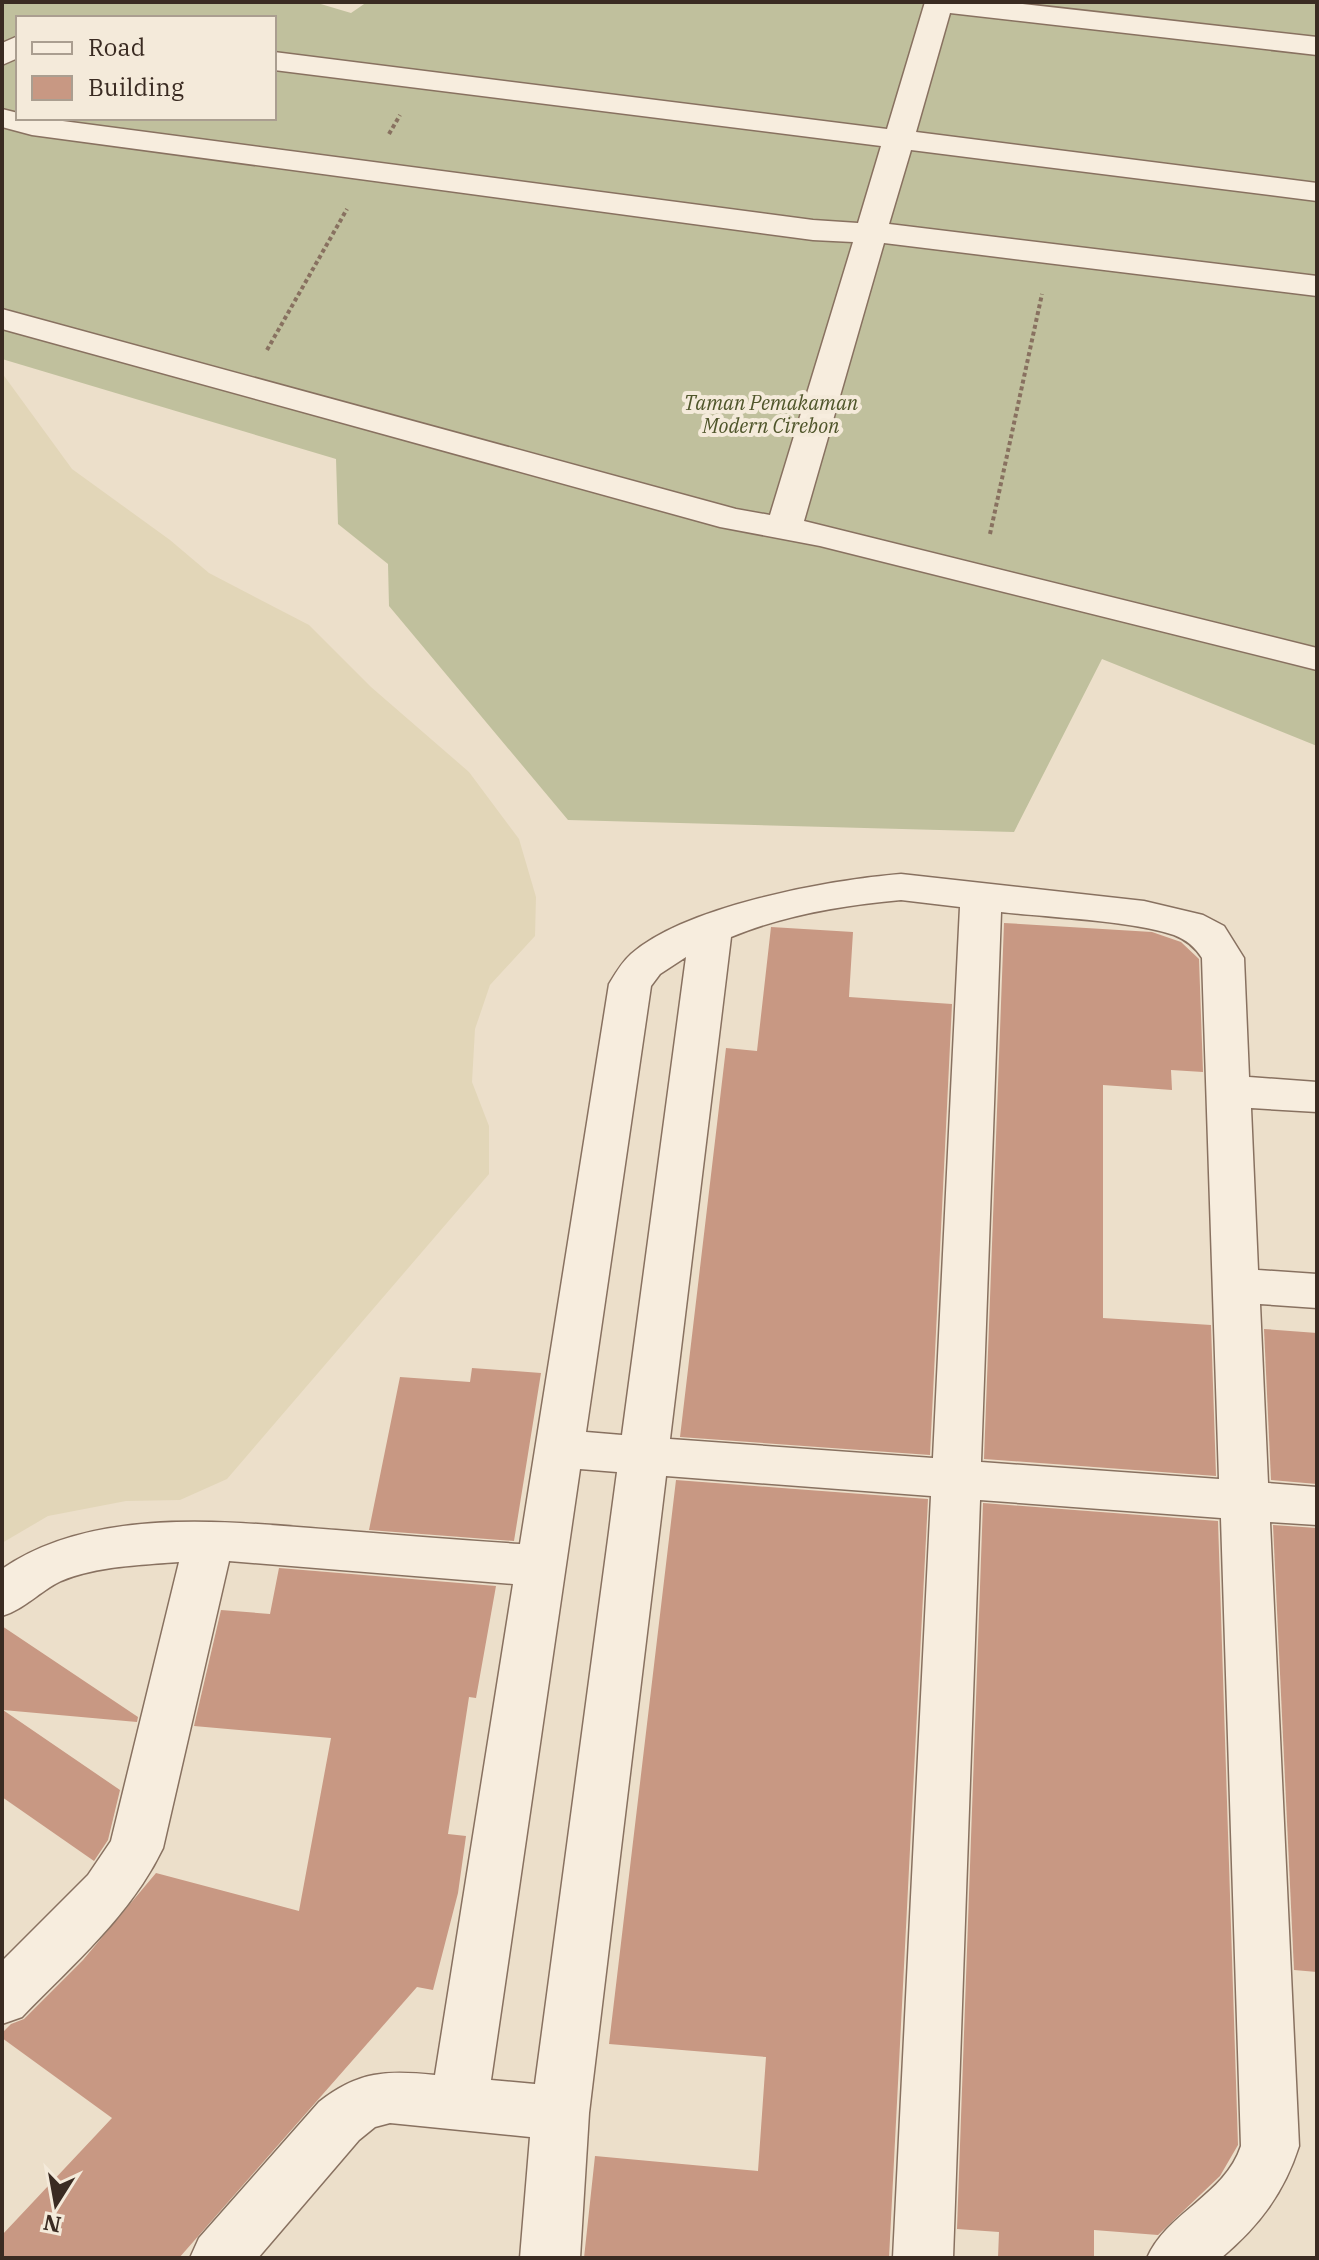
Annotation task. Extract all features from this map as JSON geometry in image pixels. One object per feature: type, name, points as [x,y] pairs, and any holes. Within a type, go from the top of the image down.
[{"type":"street","points":[[784,528],[939,3],[1317,46]]},
{"type":"street","points":[[276,61],[1317,192]]},
{"type":"street","points":[[2,118],[48,128],[813,230],[871,233],[1317,286]]},
{"type":"street","points":[[12,322],[733,519],[981,574],[1317,659]]},
{"type":"street","points":[[459,2104],[630,984],[645,964],[711,928],[775,907],[855,891],[901,887],[1144,915],[1188,925],[1209,936],[1223,958],[1270,2146],[1265,2169],[1249,2195],[1177,2258]]},
{"type":"street","points":[[923,2258],[981,895]]},
{"type":"street","points":[[550,2258],[560,2113],[711,928]]},
{"type":"street","points":[[1228,1091],[1317,1097]]},
{"type":"street","points":[[1236,1285],[1317,1291]]},
{"type":"street","points":[[558,1449],[1317,1506]]},
{"type":"street","points":[[2,1596],[45,1566],[81,1556],[129,1546],[209,1540],[540,1566]]},
{"type":"street","points":[[2,1999],[107,1892],[136,1848],[209,1540]]},
{"type":"street","points":[[220,2258],[339,2121],[360,2104],[390,2097],[560,2113]]},
{"type":"path","points":[[247,386],[420,80]]},
{"type":"path","points":[[981,574],[1051,253]]},
{"type":"shaded area","points":[[2,373],[72,469],[170,540],[209,573],[309,625],[371,687],[469,772],[519,839],[536,897],[535,936],[490,985],[475,1029],[472,1082],[489,1126],[489,1174],[227,1479],[180,1500],[126,1501],[48,1516],[2,1543]]},
{"type":"green space","name":"Taman Pemakaman Modern Cirebon","points":[[2,2],[314,2],[351,13],[367,2],[1317,2],[1317,746],[1102,659],[1014,832],[568,820],[389,606],[388,564],[338,524],[336,459],[2,359]]},
{"type":"building","points":[[1004,923],[1152,932],[1181,942],[1199,959],[1203,1072],[1171,1070],[1172,1090],[1103,1085],[1103,1318],[1211,1325],[1216,1476],[984,1459]]},
{"type":"building","points":[[771,927],[853,932],[849,997],[952,1004],[930,1455],[680,1437],[726,1048],[757,1051]]},
{"type":"building","points":[[1264,1329],[1317,1333],[1317,1484],[1271,1480]]},
{"type":"building","points":[[472,1368],[541,1373],[514,1541],[369,1530],[400,1377],[470,1382]]},
{"type":"building","points":[[676,1480],[928,1499],[889,2258],[584,2258],[595,2156],[758,2171],[766,2057],[609,2044]]},
{"type":"building","points":[[983,1503],[1218,1521],[1238,2145],[1220,2176],[1158,2235],[1094,2230],[1094,2258],[998,2258],[999,2232],[957,2229]]},
{"type":"building","points":[[1273,1525],[1317,1528],[1317,1972],[1294,1970]]},
{"type":"building","points":[[279,1568],[496,1586],[476,1698],[469,1697],[448,1834],[466,1836],[458,1893],[433,1990],[417,1987],[179,2258],[2,2258],[2,2235],[112,2118],[2,2038],[2,2033],[11,2024],[24,2019],[83,1960],[156,1873],[299,1911],[331,1738],[194,1726],[221,1610],[270,1614]]},
{"type":"building","points":[[2,1626],[138,1717],[137,1722],[3,1710],[120,1790],[108,1840],[94,1861],[2,1797]]}]
